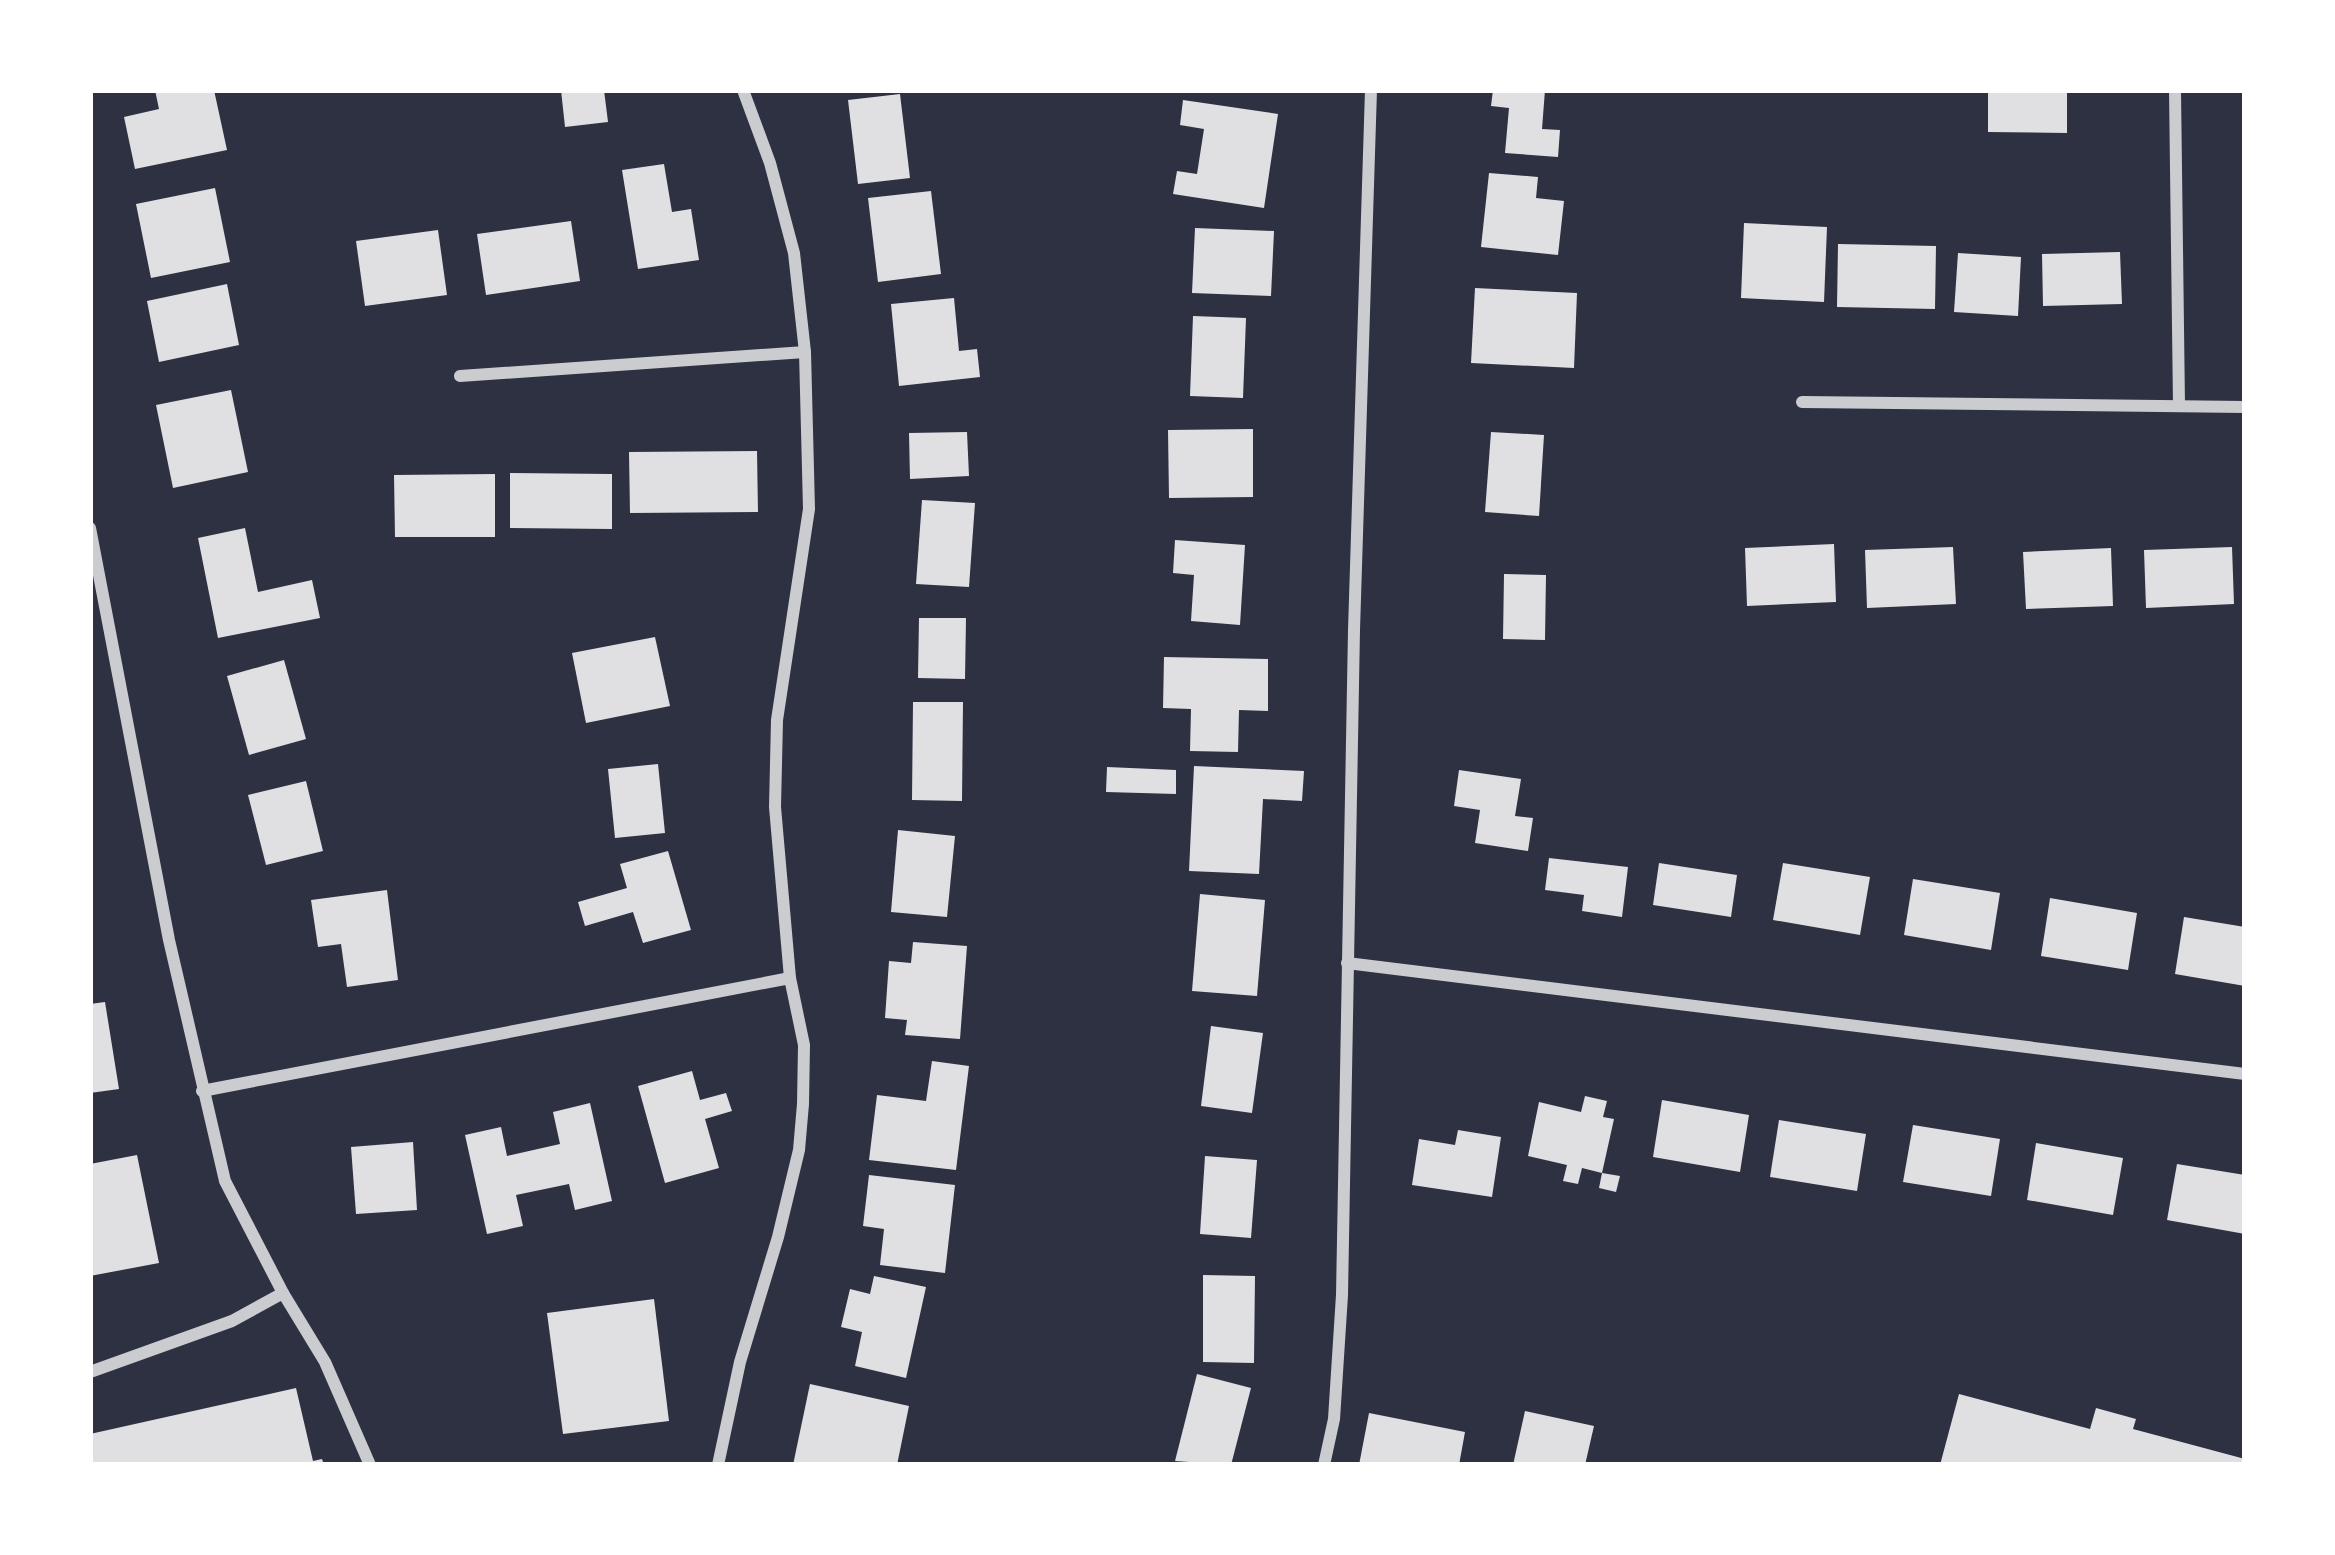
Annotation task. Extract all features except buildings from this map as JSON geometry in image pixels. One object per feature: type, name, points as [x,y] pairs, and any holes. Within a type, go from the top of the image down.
[{"type":"street","points":[[718,1465],[740,1362],[799,1150],[804,1045],[790,978],[775,807],[776,742],[809,509],[805,352],[794,253],[770,163],[743,90]]},
{"type":"street","points":[[1324,1465],[1334,1419],[1342,1295],[1371,90]]},
{"type":"street","points":[[2175,90],[2179,406]]},
{"type":"street","points":[[460,376],[805,352]]},
{"type":"street","points":[[1802,402],[2245,406]]},
{"type":"street","points":[[90,528],[202,1090],[225,1181],[283,1294],[325,1362],[370,1465]]},
{"type":"street","points":[[1347,963],[2245,1074]]},
{"type":"street","points":[[202,1090],[790,978]]},
{"type":"street","points":[[90,1372],[232,1321],[283,1294]]}]
